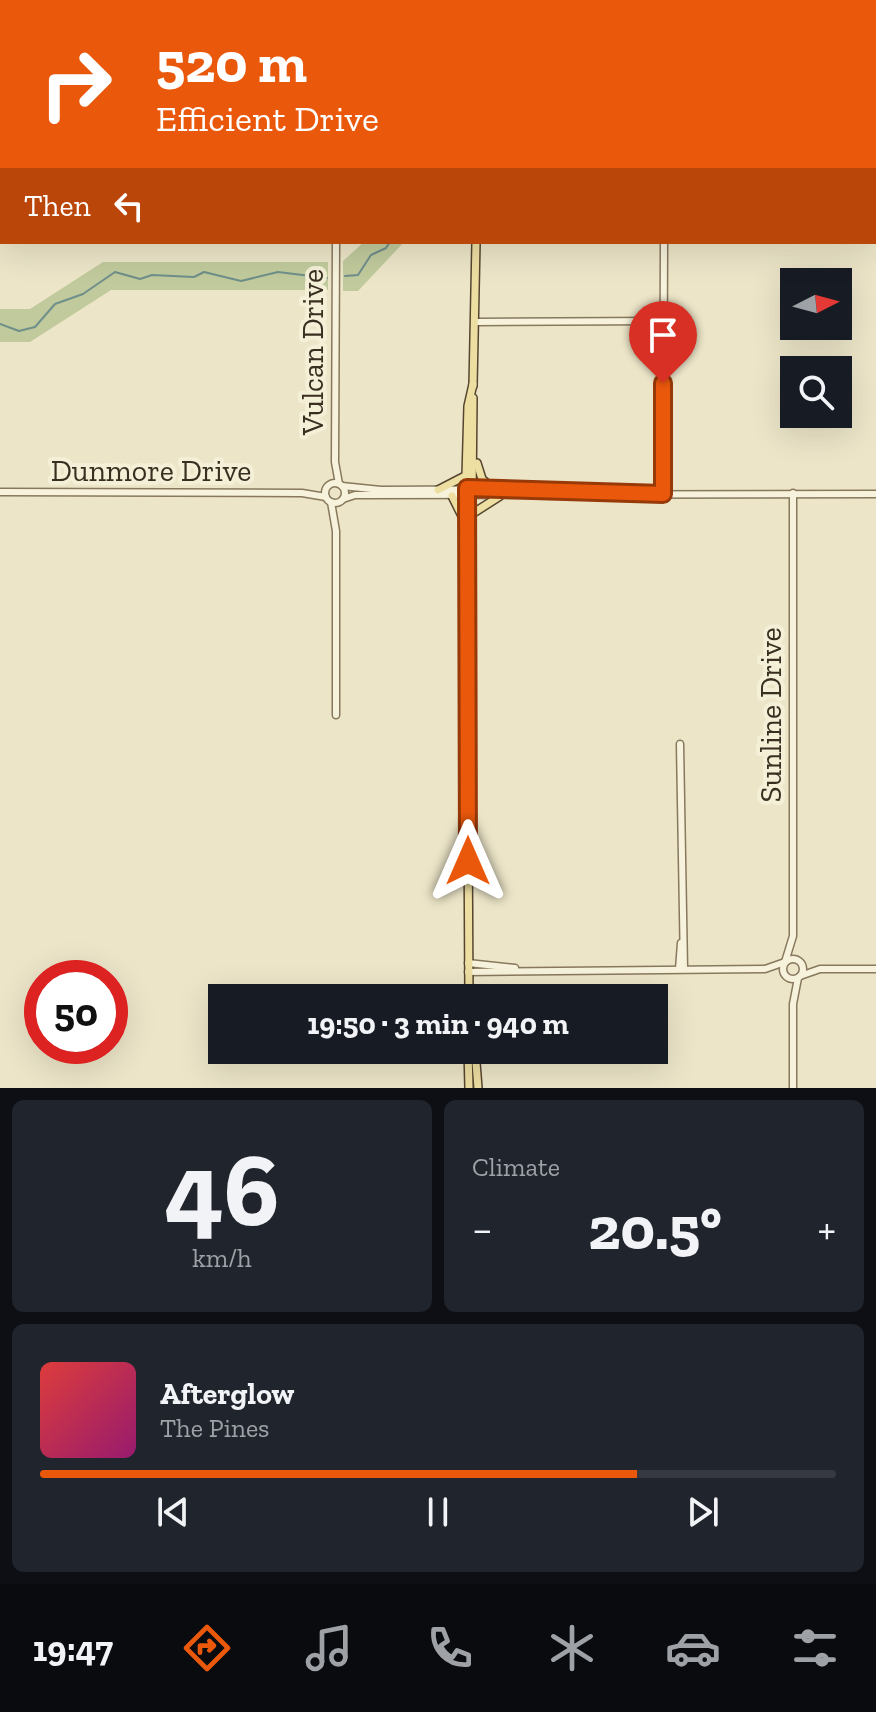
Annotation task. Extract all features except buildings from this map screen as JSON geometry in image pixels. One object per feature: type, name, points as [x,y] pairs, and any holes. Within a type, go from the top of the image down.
[{"type":"main road","points":[[469,984],[467,533],[474,446],[476,244]]},
{"type":"main road","points":[[469,624],[474,514],[467,475],[468,406],[473,384]]},
{"type":"main road","points":[[474,446],[482,479],[493,489]]},
{"type":"main road","points":[[438,490],[467,475]]},
{"type":"main road","points":[[452,496],[463,513],[467,533]]},
{"type":"main road","points":[[474,514],[479,507],[500,496]]},
{"type":"main road","points":[[469,1064],[469,1088]]},
{"type":"main road","points":[[469,1075],[472,1064]]},
{"type":"main road","points":[[476,1064],[478,1088]]},
{"type":"street","name":"Vulcan Drive","points":[[336,244],[335,462],[342,500],[336,531]]},
{"type":"street","points":[[663,494],[664,244]]},
{"type":"street","points":[[477,322],[663,321]]},
{"type":"street","name":"Vulcan Drive","points":[[335,462],[328,486],[328,499],[336,531]]},
{"type":"street","points":[[340,485],[361,490],[438,490],[500,496],[556,493],[876,494]]},
{"type":"street","name":"Dunmore Drive","points":[[302,493],[340,485]]},
{"type":"street","points":[[328,499],[342,500],[355,495],[452,496],[493,489],[536,489],[556,493]]},
{"type":"street","name":"Dunmore Drive","points":[[0,492],[302,493],[328,499]]},
{"type":"street","name":"Sunline Drive","points":[[793,493],[793,936],[800,962]]},
{"type":"street","points":[[336,531],[336,715]]},
{"type":"street","points":[[680,744],[681,969]]},
{"type":"street","name":"Sunline Drive","points":[[785,976],[785,962],[793,936]]},
{"type":"street","points":[[468,968],[765,969],[793,959],[820,969],[876,969]]},
{"type":"street","points":[[793,1088],[793,1004],[800,962]]},
{"type":"street","points":[[765,969],[799,977],[820,969]]},
{"type":"street","points":[[785,976],[793,1004]]},
{"type":"green space","points":[[362,244],[402,244],[358,291],[343,291],[343,261]]},
{"type":"green space","points":[[103,262],[328,262],[328,290],[111,290],[30,342],[0,342],[0,309],[30,309]]},
{"type":"waterway","points":[[345,276],[358,275],[371,255],[389,244]]},
{"type":"waterway","points":[[0,324],[19,331],[35,327],[55,304],[83,294],[115,272],[140,279],[152,275],[194,277],[204,272],[241,281],[278,272],[327,278]]},
{"type":"route","points":[[468,861],[467,488],[663,494],[663,383]]}]
